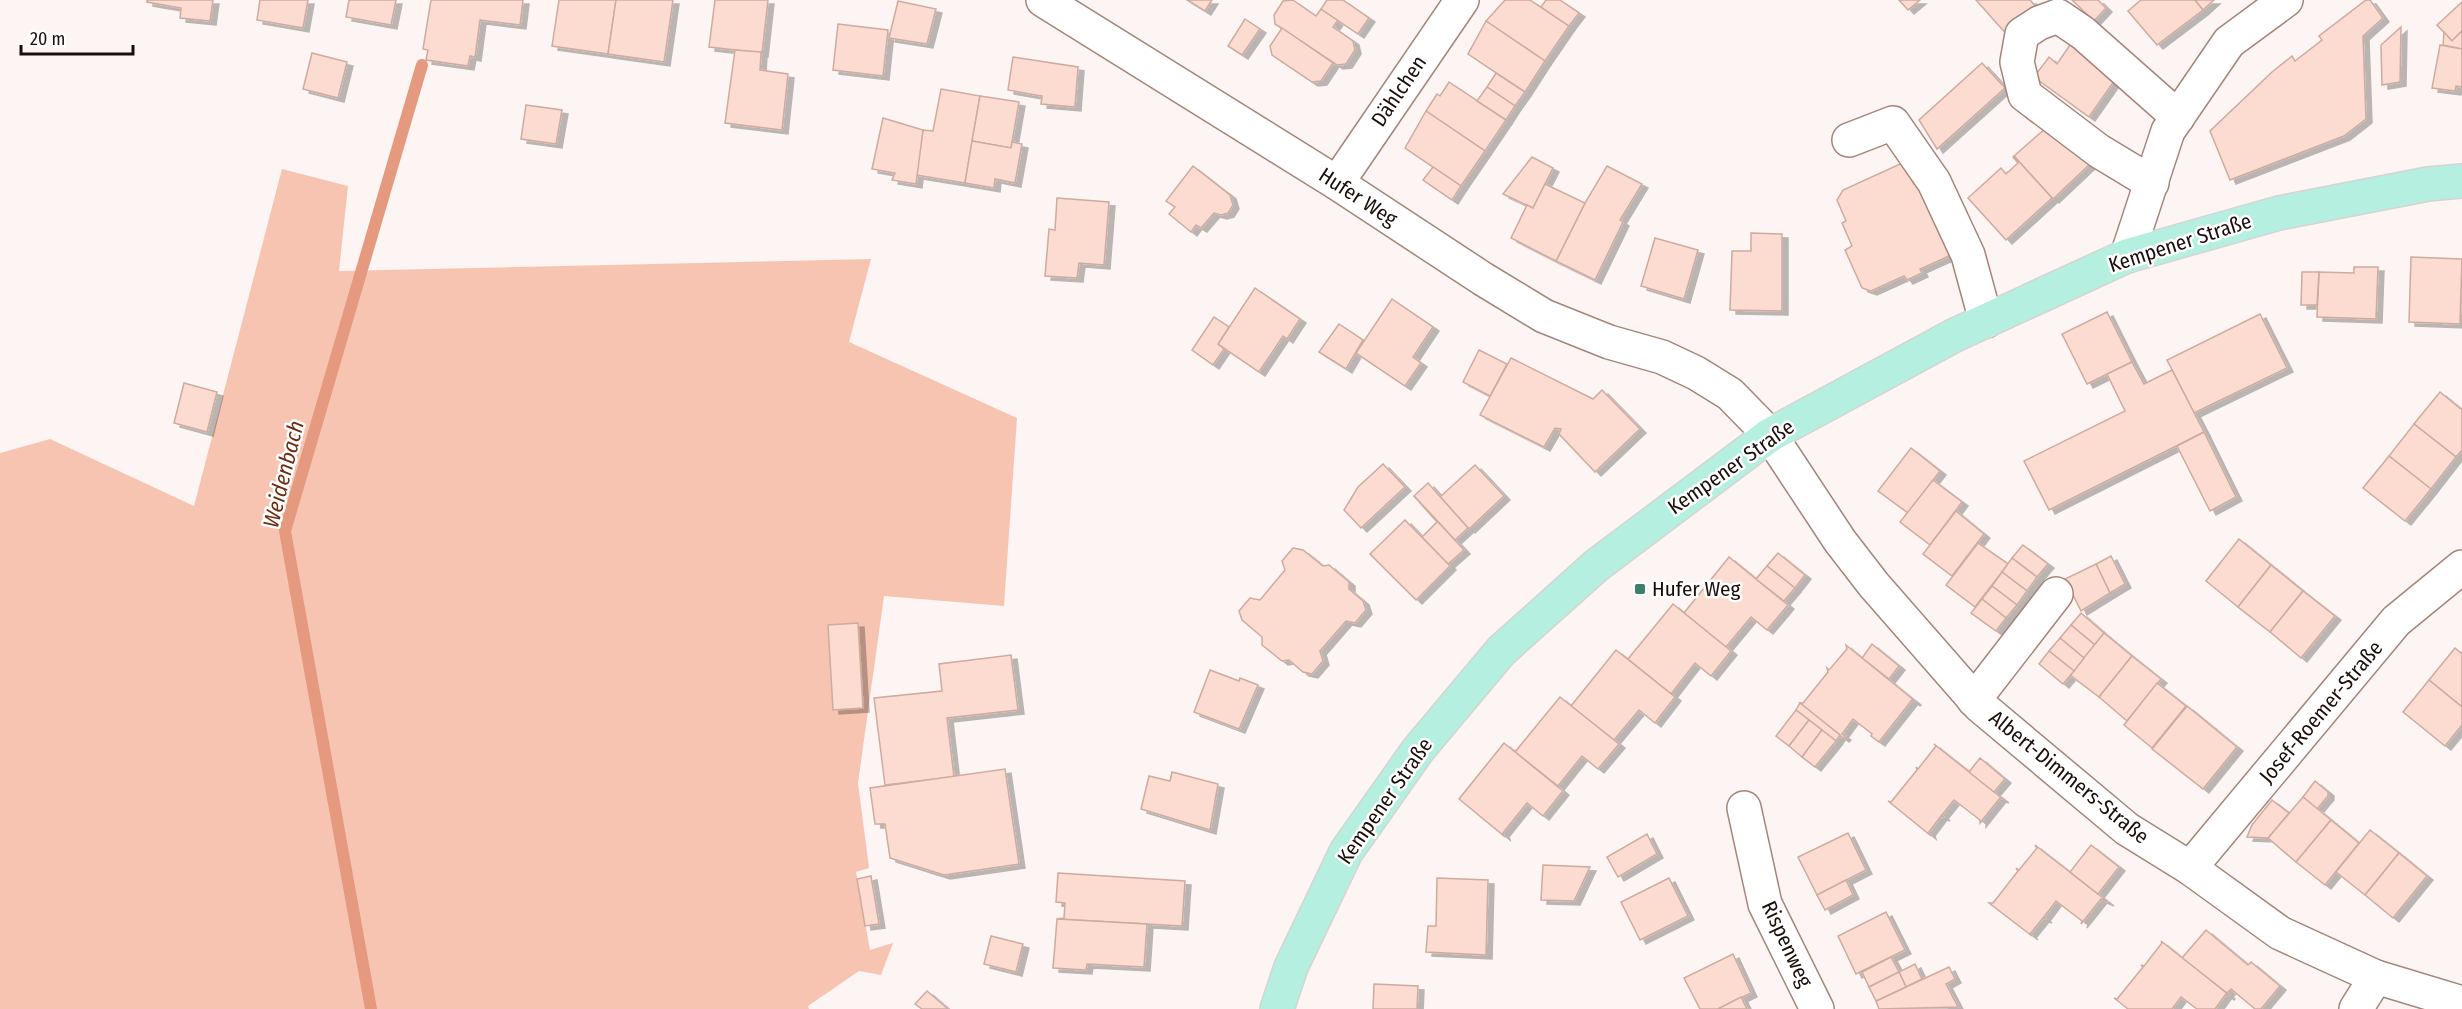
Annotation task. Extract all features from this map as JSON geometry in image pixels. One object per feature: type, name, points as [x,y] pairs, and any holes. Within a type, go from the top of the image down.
[{"type":"main road","name":"Kempener Straße","points":[[1277,1009],[1292,967],[1317,910],[1352,843],[1418,750],[1501,651],[1597,565],[1770,435],[1955,335],[2127,256],[2279,213],[2428,184],[2462,181]]},
{"type":"street","name":"Hufer Weg","points":[[1043,0],[1337,183],[1483,279],[1544,316],[1609,342],[1662,357],[1696,373],[1730,394],[1770,435]]},
{"type":"street","name":"Dählchen","points":[[1337,183],[1462,0]]},
{"type":"street","points":[[2127,256],[2168,131],[2229,42],[2286,0]]},
{"type":"street","points":[[2152,183],[2099,151],[2025,95],[2017,62],[2022,34],[2039,23],[2058,16],[2083,33],[2178,117]]},
{"type":"street","points":[[1849,140],[1893,123],[1934,182],[1968,255],[1986,321]]},
{"type":"street","name":"Albert-Dimmers-Straße","points":[[1770,435],[1840,541],[1874,585],[1974,700],[2127,829],[2190,868],[2280,933],[2376,977],[2462,1003]]},
{"type":"street","name":"Josef-Roemer-Straße","points":[[2190,868],[2396,621],[2462,567]]},
{"type":"street","points":[[1974,700],[2056,594]]},
{"type":"street","name":"Rispenweg","points":[[1744,808],[1765,904],[1817,1009]]},
{"type":"street","points":[[2356,1009],[2376,977]]},
{"type":"shaded area","points":[[282,169],[348,186],[339,271],[871,259],[849,342],[1017,418],[1004,606],[884,596],[858,783],[869,868],[856,872],[870,950],[893,943],[881,975],[859,971],[808,1006],[809,1009],[0,1009],[0,453],[50,439],[194,506]]},
{"type":"building","points":[[147,0],[213,0],[210,21],[180,18],[181,8],[147,2]]},
{"type":"building","points":[[260,0],[308,0],[303,28],[257,20]]},
{"type":"building","points":[[349,0],[396,0],[391,25],[346,17]]},
{"type":"building","points":[[431,0],[523,0],[520,25],[480,20],[475,57],[470,56],[468,66],[426,60],[428,50],[423,49]]},
{"type":"building","points":[[559,0],[616,0],[608,54],[552,46]]},
{"type":"building","points":[[616,0],[673,0],[664,62],[608,54]]},
{"type":"building","points":[[715,0],[768,0],[762,53],[709,47]]},
{"type":"building","points":[[1187,0],[1212,0],[1205,11]]},
{"type":"building","points":[[1293,0],[1316,16],[1321,9],[1338,20],[1333,27],[1353,41],[1355,50],[1346,64],[1337,65],[1275,24],[1274,15],[1283,1]]},
{"type":"building","points":[[1327,0],[1343,0],[1369,18],[1358,34],[1321,9]]},
{"type":"building","points":[[1505,0],[1530,0],[1569,26],[1545,61],[1486,21]]},
{"type":"building","points":[[1546,0],[1560,0],[1579,13],[1569,26],[1541,7]]},
{"type":"building","points":[[1899,0],[1920,0],[1908,10]]},
{"type":"building","points":[[1976,0],[2030,0],[2038,9],[2008,36]]},
{"type":"building","points":[[2072,0],[2098,0],[2106,8],[2094,21]]},
{"type":"building","points":[[2141,0],[2195,0],[2203,10],[2157,45],[2128,11]]},
{"type":"building","points":[[2195,0],[2214,0],[2203,10]]},
{"type":"building","points":[[2366,0],[2370,0],[2383,18],[2363,36],[2366,119],[2344,136],[2230,180],[2210,131],[2272,72],[2292,56],[2295,61],[2322,40],[2319,36]]},
{"type":"building","points":[[898,1],[936,9],[927,44],[889,38]]},
{"type":"building","points":[[2462,2],[2462,31],[2452,41],[2437,25]]},
{"type":"building","points":[[1245,19],[1260,29],[1242,55],[1228,46]]},
{"type":"building","points":[[1486,21],[1545,61],[1525,92],[1468,54]]},
{"type":"building","points":[[838,24],[888,30],[883,76],[833,70]]},
{"type":"building","points":[[2401,27],[2400,82],[2382,85],[2381,45]]},
{"type":"building","points":[[1282,28],[1333,63],[1321,81],[1312,82],[1272,55],[1270,46]]},
{"type":"building","points":[[2462,31],[2462,49],[2443,45],[2444,32],[2452,41]]},
{"type":"building","points":[[2070,45],[2117,77],[2089,117],[2034,77],[2049,57],[2057,64]]},
{"type":"building","points":[[2440,45],[2462,49],[2462,87],[2456,86],[2455,91],[2432,88]]},
{"type":"building","points":[[735,50],[761,52],[760,70],[788,74],[782,130],[725,123]]},
{"type":"building","points":[[312,53],[347,62],[338,98],[303,89]]},
{"type":"building","points":[[1013,57],[1078,67],[1075,107],[1041,104],[1042,96],[1008,90]]},
{"type":"building","points":[[1982,63],[2005,88],[1937,149],[1919,120]]},
{"type":"building","points":[[1496,73],[1525,92],[1515,106],[1487,87]]},
{"type":"building","points":[[1449,82],[1506,120],[1485,151],[1426,111],[1437,94],[1440,96]]},
{"type":"building","points":[[1487,87],[1515,106],[1506,120],[1477,101]]},
{"type":"building","points":[[941,89],[980,96],[965,183],[916,175],[923,130],[933,131]]},
{"type":"building","points":[[980,96],[1019,102],[1011,148],[972,141]]},
{"type":"building","points":[[526,105],[562,110],[556,144],[521,139]]},
{"type":"building","points":[[1426,111],[1485,151],[1461,186],[1405,148]]},
{"type":"building","points":[[883,118],[923,130],[916,184],[892,180],[895,173],[872,169]]},
{"type":"building","points":[[2047,127],[2064,146],[2070,141],[2090,164],[2053,199],[2014,156]]},
{"type":"building","points":[[972,141],[1011,148],[1012,142],[1022,144],[1015,183],[995,179],[994,188],[965,183]]},
{"type":"building","points":[[2014,156],[2052,198],[2006,240],[1968,198],[2001,168],[2006,174],[2018,163]]},
{"type":"building","points":[[1532,157],[1553,168],[1533,208],[1503,194]]},
{"type":"building","points":[[1900,164],[1906,166],[1914,184],[1919,182],[1953,245],[1949,256],[1920,269],[1922,273],[1907,280],[1904,276],[1871,291],[1862,288],[1845,250],[1852,246],[1842,223],[1846,221],[1837,200],[1843,190]]},
{"type":"building","points":[[1193,166],[1230,195],[1233,205],[1228,213],[1221,215],[1214,213],[1201,228],[1196,225],[1191,232],[1169,214],[1175,207],[1166,201]]},
{"type":"building","points":[[1607,166],[1642,184],[1620,220],[1623,222],[1595,280],[1556,261],[1585,203]]},
{"type":"building","points":[[1433,167],[1461,186],[1452,200],[1423,180]]},
{"type":"building","points":[[1545,184],[1585,203],[1556,261],[1511,238],[1527,205],[1533,208]]},
{"type":"building","points":[[1057,198],[1109,202],[1104,265],[1079,263],[1077,278],[1045,276],[1049,229],[1055,230]]},
{"type":"building","points":[[1751,233],[1782,234],[1782,311],[1730,310],[1732,251],[1751,251]]},
{"type":"building","points":[[1655,238],[1698,250],[1684,299],[1641,286]]},
{"type":"building","points":[[2411,257],[2462,259],[2460,324],[2409,322]]},
{"type":"building","points":[[2354,267],[2378,267],[2376,319],[2317,317],[2319,272],[2354,273]]},
{"type":"building","points":[[2302,272],[2319,272],[2317,305],[2301,305]]},
{"type":"building","points":[[1255,288],[1300,319],[1287,339],[1283,336],[1259,372],[1218,344]]},
{"type":"building","points":[[1392,299],[1433,327],[1413,357],[1421,363],[1405,386],[1356,353]]},
{"type":"building","points":[[2107,312],[2132,362],[2087,384],[2062,334]]},
{"type":"building","points":[[2260,314],[2287,368],[2194,413],[2167,360]]},
{"type":"building","points":[[1214,317],[1229,327],[1218,344],[1224,349],[1213,365],[1192,350]]},
{"type":"building","points":[[1339,324],[1363,340],[1346,369],[1319,352]]},
{"type":"building","points":[[1479,350],[1507,364],[1490,396],[1463,382]]},
{"type":"building","points":[[1511,358],[1593,399],[1602,390],[1640,429],[1595,472],[1559,434],[1561,429],[1555,428],[1544,447],[1480,415]]},
{"type":"building","points":[[2132,362],[2144,384],[2172,370],[2204,432],[2049,510],[2024,461],[2125,411],[2107,374]]},
{"type":"building","points":[[184,383],[217,392],[207,432],[174,423]]},
{"type":"building","points":[[2440,392],[2462,410],[2462,450],[2456,457],[2414,424]]},
{"type":"building","points":[[2414,424],[2456,457],[2431,489],[2389,456]]},
{"type":"building","points":[[2204,432],[2236,497],[2210,511],[2177,446]]},
{"type":"building","points":[[1911,448],[1940,471],[1908,513],[1878,491]]},
{"type":"building","points":[[2389,456],[2431,489],[2405,521],[2363,488]]},
{"type":"building","points":[[1383,464],[1405,487],[1361,528],[1344,510],[1358,487]]},
{"type":"building","points":[[1475,465],[1504,496],[1469,529],[1440,497]]},
{"type":"building","points":[[1933,480],[1962,502],[1930,545],[1900,522]]},
{"type":"building","points":[[1428,483],[1468,528],[1455,540],[1414,496]]},
{"type":"building","points":[[1414,496],[1464,550],[1448,564],[1422,537],[1437,522]]},
{"type":"building","points":[[1956,511],[1984,534],[1952,576],[1923,554]]},
{"type":"building","points":[[1405,520],[1450,566],[1416,600],[1370,554]]},
{"type":"building","points":[[2239,539],[2271,565],[2238,607],[2206,581]]},
{"type":"building","points":[[1978,543],[2008,564],[1975,607],[1946,585]]},
{"type":"building","points":[[2023,545],[2048,564],[2037,577],[2012,558]]},
{"type":"building","points":[[1293,548],[1303,550],[1323,566],[1329,565],[1349,582],[1349,589],[1363,601],[1366,610],[1355,623],[1346,621],[1320,651],[1323,661],[1312,674],[1303,672],[1289,660],[1282,661],[1262,645],[1262,637],[1242,620],[1239,611],[1250,598],[1260,600],[1285,570],[1282,561]]},
{"type":"building","points":[[1778,553],[1805,575],[1795,588],[1767,566]]},
{"type":"building","points":[[2111,556],[2125,584],[2110,593],[2096,564]]},
{"type":"building","points":[[1729,557],[1788,605],[1767,630],[1751,617],[1726,647],[1684,613]]},
{"type":"building","points":[[2012,558],[2037,577],[2027,591],[2002,572]]},
{"type":"building","points":[[2096,564],[2110,593],[2081,611],[2065,579]]},
{"type":"building","points":[[2271,565],[2303,591],[2270,632],[2238,607]]},
{"type":"building","points":[[1767,566],[1795,588],[1784,601],[1756,579]]},
{"type":"building","points":[[2002,572],[2027,591],[2017,605],[1992,586]]},
{"type":"building","points":[[1992,586],[2017,605],[2006,618],[1982,599]]},
{"type":"building","points":[[2303,591],[2335,616],[2301,658],[2270,632]]},
{"type":"building","points":[[1982,599],[2006,618],[1996,631],[1971,613]]},
{"type":"building","points":[[1673,604],[1731,651],[1711,676],[1695,663],[1671,694],[1628,659]]},
{"type":"building","points":[[2081,613],[2104,633],[2095,645],[2071,625]]},
{"type":"building","points":[[858,623],[863,708],[833,710],[828,625]]},
{"type":"building","points":[[2071,625],[2095,645],[2084,658],[2060,638]]},
{"type":"building","points":[[2104,633],[2132,656],[2099,697],[2070,675]]},
{"type":"building","points":[[2060,638],[2084,658],[2074,671],[2049,651]]},
{"type":"building","points":[[1872,644],[1899,666],[1889,679],[1862,658]]},
{"type":"building","points":[[1846,645],[1915,701],[1912,700],[1879,742],[1853,719],[1842,734],[1845,736],[1843,738],[1800,703],[1803,703],[1828,672],[1827,668],[1829,670],[1847,649]]},
{"type":"building","points":[[2455,648],[2462,654],[2462,707],[2429,680]]},
{"type":"building","points":[[1616,650],[1675,697],[1655,723],[1639,710],[1614,740],[1571,706]]},
{"type":"building","points":[[2049,651],[2074,671],[2063,684],[2039,664]]},
{"type":"building","points":[[1011,655],[1018,710],[947,718],[954,777],[885,785],[874,698],[942,691],[939,664]]},
{"type":"building","points":[[2132,656],[2161,679],[2127,721],[2099,697]]},
{"type":"building","points":[[1210,670],[1239,681],[1240,678],[1258,685],[1239,729],[1194,712]]},
{"type":"building","points":[[2429,680],[2462,707],[2462,725],[2445,746],[2403,712]]},
{"type":"building","points":[[2157,683],[2186,706],[2152,748],[2124,725]]},
{"type":"building","points":[[1560,697],[1619,744],[1598,769],[1582,756],[1558,786],[1515,752]]},
{"type":"building","points":[[1800,703],[1840,735],[1836,741],[1796,710]]},
{"type":"building","points":[[2187,706],[2237,747],[2203,789],[2152,749]]},
{"type":"building","points":[[1796,710],[1809,720],[1789,746],[1776,736]]},
{"type":"building","points":[[1809,720],[1822,730],[1802,757],[1789,746]]},
{"type":"building","points":[[1822,730],[1836,741],[1815,767],[1802,757]]},
{"type":"building","points":[[1504,743],[1563,791],[1543,816],[1527,803],[1503,833],[1504,836],[1459,799]]},
{"type":"building","points":[[1934,744],[2003,799],[2000,798],[1980,823],[1980,820],[1954,800],[1942,815],[1944,817],[1941,816],[1929,832],[1930,835],[1888,801],[1891,802],[1917,770],[1916,767],[1918,769],[1936,746]]},
{"type":"building","points":[[1980,758],[2005,779],[1994,792],[1969,772]]},
{"type":"building","points":[[1005,769],[1019,864],[944,875],[890,858],[885,824],[875,824],[870,788]]},
{"type":"building","points":[[1172,772],[1218,784],[1210,830],[1141,809],[1149,776],[1170,781]]},
{"type":"building","points":[[2315,781],[2328,792],[2328,796],[2317,809],[2303,797]]},
{"type":"building","points":[[2303,797],[2331,820],[2296,862],[2268,838]]},
{"type":"building","points":[[2272,800],[2289,813],[2268,838],[2247,837],[2252,825]]},
{"type":"building","points":[[2331,820],[2359,843],[2325,885],[2296,862]]},
{"type":"building","points":[[2370,830],[2399,853],[2365,895],[2336,872]]},
{"type":"building","points":[[1848,833],[1866,870],[1817,895],[1798,857]]},
{"type":"building","points":[[1647,834],[1657,854],[1618,877],[1607,857]]},
{"type":"building","points":[[2035,845],[2108,902],[2101,899],[2081,924],[2082,921],[2056,901],[2044,917],[2046,919],[2043,918],[2030,934],[2032,936],[1989,903],[1993,903],[2018,871],[2016,868],[2019,870],[2037,848]]},
{"type":"building","points":[[2091,845],[2119,867],[2098,894],[2070,872]]},
{"type":"building","points":[[2399,853],[2427,876],[2393,918],[2365,895]]},
{"type":"building","points":[[1543,865],[1590,867],[1574,901],[1541,900]]},
{"type":"building","points":[[1058,873],[1185,881],[1182,926],[1057,919],[1064,918],[1065,903],[1056,902]]},
{"type":"building","points":[[871,876],[879,924],[865,926],[857,879]]},
{"type":"building","points":[[1437,878],[1488,880],[1486,955],[1426,952],[1428,926],[1436,926]]},
{"type":"building","points":[[1669,878],[1688,916],[1640,940],[1621,902]]},
{"type":"building","points":[[1846,880],[1853,895],[1825,910],[1817,895]]},
{"type":"building","points":[[1886,912],[1905,950],[1856,974],[1838,936]]},
{"type":"building","points":[[1057,919],[1147,924],[1144,967],[1087,964],[1086,970],[1053,968]]},
{"type":"building","points":[[2206,930],[2248,965],[2251,962],[2280,986],[2261,1009],[2255,1009],[2231,989],[2227,993],[2182,958]]},
{"type":"building","points":[[991,936],[1023,944],[1016,972],[984,964]]},
{"type":"building","points":[[2161,941],[2229,995],[2226,994],[2215,1009],[2197,1009],[2181,997],[2172,1009],[2128,1009],[2114,998],[2117,999],[2143,967],[2141,965],[2144,966],[2162,943]]},
{"type":"building","points":[[1733,954],[1751,993],[1718,1009],[1700,1009],[1684,978]]},
{"type":"building","points":[[1891,957],[1899,972],[1869,987],[1862,972]]},
{"type":"building","points":[[1915,964],[1922,979],[1906,987],[1899,972]]},
{"type":"building","points":[[1949,967],[1955,979],[1946,984],[1958,1007],[1879,1009],[1876,1001]]},
{"type":"building","points":[[1899,972],[1906,987],[1876,1001],[1869,987]]},
{"type":"building","points":[[1374,984],[1418,986],[1417,1009],[1373,1009]]},
{"type":"building","points":[[927,991],[948,1009],[922,1009],[915,1004]]},
{"type":"building","points":[[1741,997],[1747,1009],[1718,1009]]},
{"type":"waterway","name":"Weidenbach","points":[[371,1009],[285,531],[422,65]]},
{"type":"place","name":"Hufer Weg","points":[[1640,589]]}]
